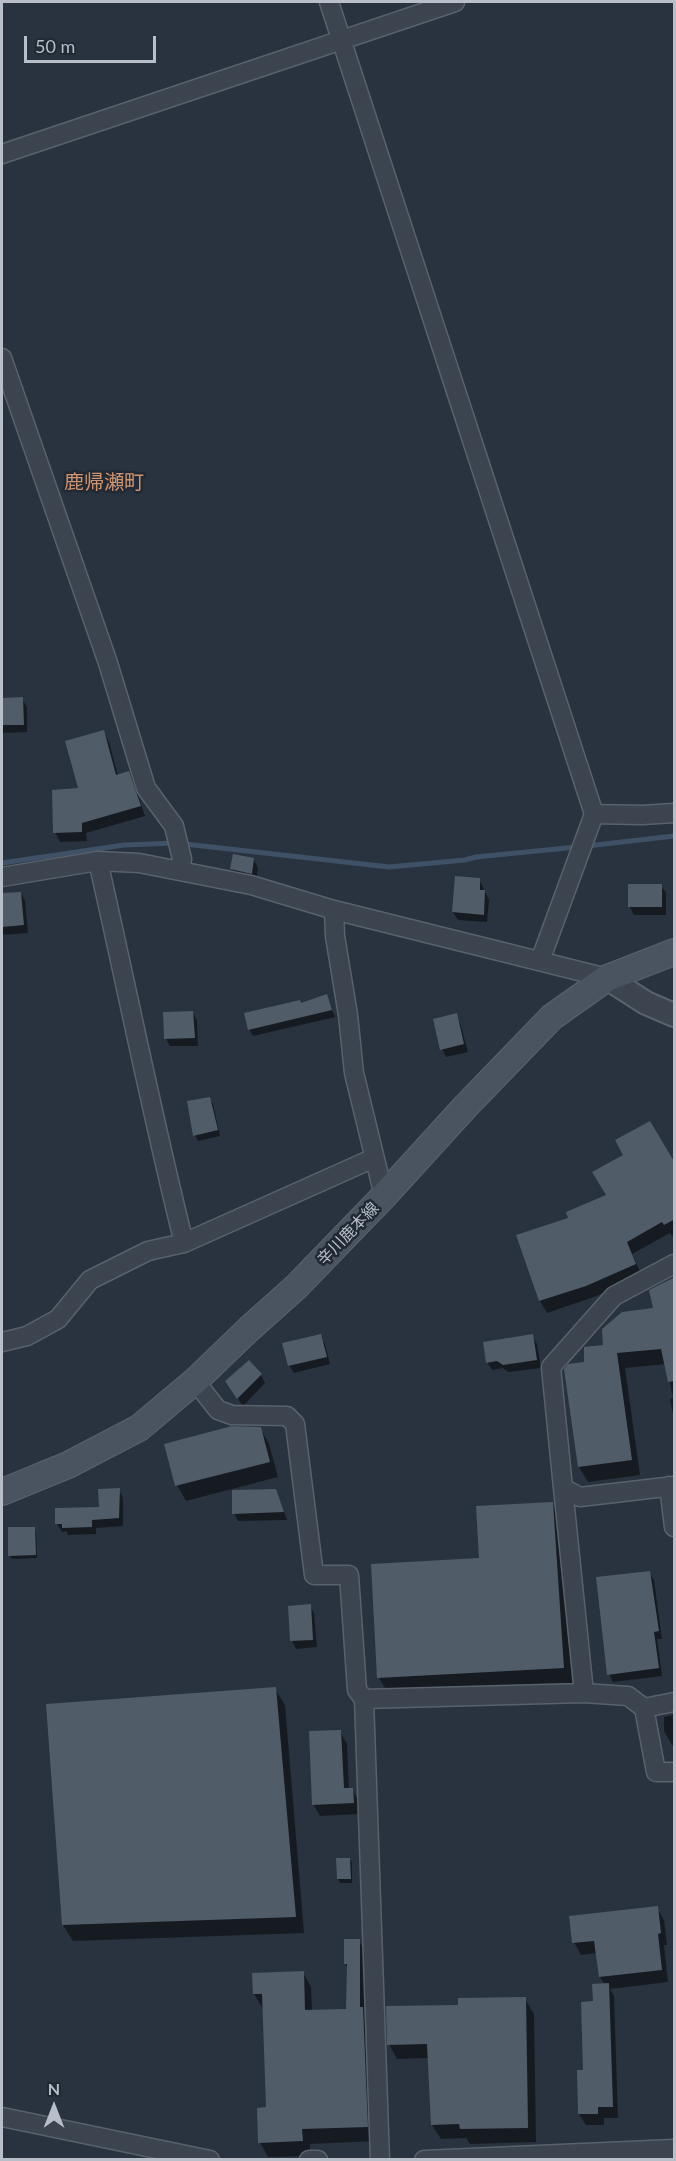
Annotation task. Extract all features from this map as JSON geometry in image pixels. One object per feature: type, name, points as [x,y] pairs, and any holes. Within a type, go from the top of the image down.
[{"type":"main road","name":"辛川鹿本線","points":[[2,1492],[68,1465],[139,1428],[195,1381],[296,1287],[552,1017],[607,978],[675,952]]},
{"type":"street","points":[[329,2],[594,814],[540,961]]},
{"type":"street","points":[[2,154],[455,2]]},
{"type":"street","points":[[2,358],[108,663],[146,788],[174,826],[182,859],[180,870]]},
{"type":"street","points":[[594,814],[675,813]]},
{"type":"street","points":[[98,861],[160,1150],[184,1243]]},
{"type":"street","points":[[2,877],[98,861],[139,863],[180,870],[252,885],[334,910],[607,978],[646,1003],[675,1015]]},
{"type":"street","points":[[334,910],[335,936],[348,1015],[354,1073],[384,1196]]},
{"type":"street","points":[[2,1342],[27,1336],[58,1319],[90,1280],[148,1251],[184,1243],[374,1158]]},
{"type":"street","points":[[584,1694],[551,1367],[614,1296],[675,1264]]},
{"type":"street","points":[[195,1381],[218,1410],[232,1414],[287,1416],[295,1424],[314,1575],[349,1575],[357,1690],[364,1699],[380,2160]]},
{"type":"street","points":[[563,1488],[580,1497],[672,1486],[675,1527]]},
{"type":"street","points":[[364,1699],[584,1694],[628,1696],[644,1708],[656,1772],[675,1772]]},
{"type":"street","points":[[644,1708],[675,1702]]},
{"type":"street","points":[[2,2117],[210,2160]]},
{"type":"street","points":[[424,2160],[675,2149]]},
{"type":"street","points":[[309,2160],[318,2160]]},
{"type":"building","points":[[23,697],[24,725],[2,725],[2,698]]},
{"type":"building","points":[[104,730],[116,775],[129,771],[141,806],[82,823],[82,832],[53,833],[52,790],[78,788],[65,741]]},
{"type":"building","points":[[233,854],[254,858],[252,874],[230,869]]},
{"type":"building","points":[[455,876],[480,878],[480,890],[485,890],[484,915],[452,912]]},
{"type":"building","points":[[628,884],[662,884],[662,907],[628,907]]},
{"type":"building","points":[[21,892],[24,925],[2,927],[2,893]]},
{"type":"building","points":[[327,994],[332,1010],[248,1030],[244,1013],[300,1000],[301,1003]]},
{"type":"building","points":[[193,1011],[195,1038],[164,1039],[163,1012]]},
{"type":"building","points":[[457,1013],[464,1044],[440,1050],[433,1019]]},
{"type":"building","points":[[210,1097],[218,1130],[193,1136],[187,1101]]},
{"type":"building","points":[[650,1121],[675,1163],[675,1219],[664,1225],[662,1222],[627,1242],[636,1264],[586,1286],[539,1301],[516,1235],[568,1218],[566,1212],[606,1195],[592,1172],[623,1155],[615,1140]]},
{"type":"building","points":[[675,1277],[675,1381],[668,1382],[661,1349],[617,1353],[632,1460],[578,1467],[564,1369],[568,1364],[584,1362],[584,1347],[603,1345],[602,1329],[622,1312],[653,1308],[649,1290]]},
{"type":"building","points":[[321,1334],[327,1357],[288,1366],[282,1343]]},
{"type":"building","points":[[533,1334],[537,1360],[503,1365],[497,1361],[486,1363],[483,1342]]},
{"type":"building","points":[[249,1360],[262,1374],[237,1399],[225,1381]]},
{"type":"building","points":[[232,1426],[261,1427],[270,1462],[175,1486],[164,1444]]},
{"type":"building","points":[[120,1488],[119,1518],[92,1520],[92,1527],[62,1528],[62,1524],[55,1524],[55,1508],[99,1507],[98,1489]]},
{"type":"building","points":[[276,1489],[284,1512],[232,1514],[232,1490]]},
{"type":"building","points":[[553,1502],[564,1668],[377,1678],[371,1564],[479,1558],[476,1506]]},
{"type":"building","points":[[8,1527],[35,1527],[36,1555],[8,1556]]},
{"type":"building","points":[[650,1571],[659,1631],[654,1632],[659,1668],[607,1675],[596,1577]]},
{"type":"building","points":[[311,1604],[313,1640],[290,1641],[288,1606]]},
{"type":"building","points":[[276,1687],[296,1917],[62,1925],[46,1704]]},
{"type":"building","points":[[341,1730],[344,1788],[353,1788],[354,1803],[312,1805],[309,1731]]},
{"type":"building","points":[[336,1858],[350,1858],[351,1879],[337,1879]]},
{"type":"building","points":[[658,1906],[662,1970],[599,1977],[594,1941],[572,1943],[569,1916]]},
{"type":"building","points":[[344,1939],[360,1939],[360,2007],[363,2007],[368,2127],[302,2129],[303,2141],[258,2143],[257,2108],[266,2107],[262,1994],[253,1994],[252,1973],[304,1971],[305,2010],[346,2009],[347,1964],[344,1964]]},
{"type":"building","points":[[609,1983],[613,2107],[598,2107],[598,2114],[578,2114],[577,2070],[583,2070],[581,2002],[593,2001],[592,1984]]},
{"type":"building","points":[[526,1997],[528,2128],[460,2129],[459,2124],[431,2125],[427,2044],[387,2045],[386,2006],[458,2005],[458,1998]]},
{"type":"waterway","points":[[587,846],[674,836]]},
{"type":"waterway","points":[[2,863],[124,845],[176,843],[389,867],[577,847]]},
{"type":"district","name":"鹿帰瀬町","points":[[104,483]]}]
